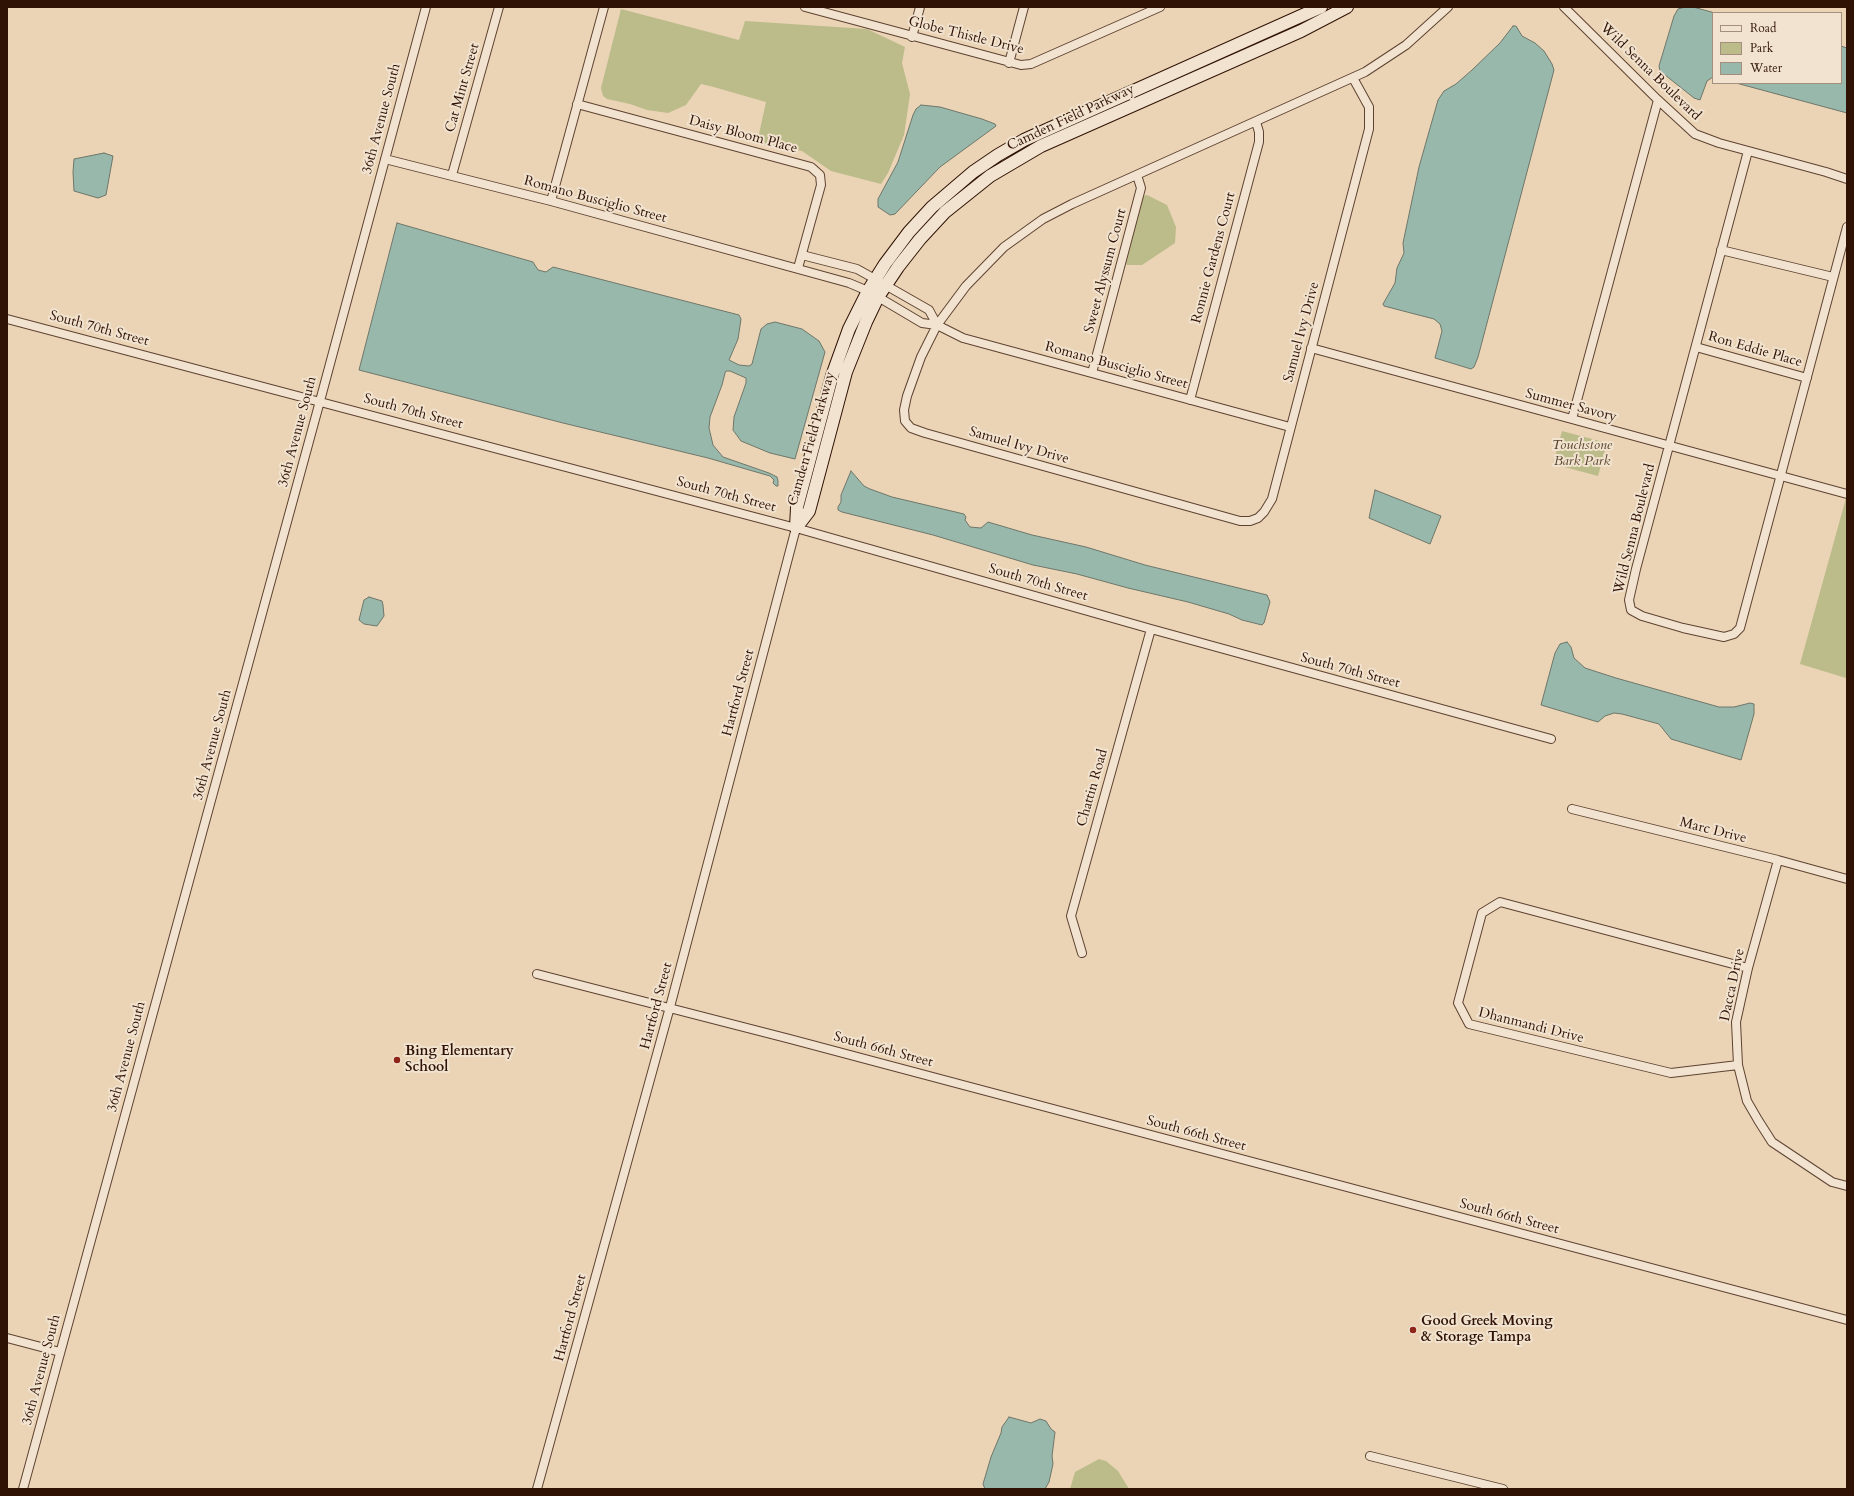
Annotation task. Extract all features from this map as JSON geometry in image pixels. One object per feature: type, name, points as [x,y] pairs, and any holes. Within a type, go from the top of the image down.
[{"type":"street","name":"36th Avenue South","points":[[23,1489],[426,7]]},
{"type":"street","name":"Cat Mint Street","points":[[452,175],[499,7]]},
{"type":"street","points":[[551,202],[604,7]]},
{"type":"street","name":"Globe Thistle Drive","points":[[805,7],[814,8],[912,37],[1021,65],[1031,64],[1149,10],[1160,7]]},
{"type":"street","points":[[912,37],[920,7]]},
{"type":"street","points":[[1009,63],[1024,7]]},
{"type":"street","name":"Camden Field Parkway","points":[[796,528],[809,511],[846,372],[860,336],[878,297],[880,282],[901,242],[928,211],[952,189],[998,155],[1044,131],[1321,7]]},
{"type":"street","name":"Camden Field Parkway","points":[[796,528],[797,506],[835,365],[849,329],[868,291],[880,282],[936,220],[962,197],[1000,169],[1041,146],[1301,31],[1347,7]]},
{"type":"street","name":"Samuel Ivy Drive","points":[[1353,78],[1369,107],[1369,129],[1272,500],[1258,518],[1250,521],[1240,521],[911,428],[905,420],[904,410],[907,396],[921,357],[937,325],[966,286],[1004,246],[1057,211],[1353,78],[1379,64],[1406,45],[1448,7]]},
{"type":"street","name":"Wild Senna Boulevard","points":[[1564,7],[1658,100],[1695,134],[1719,143],[1847,179]]},
{"type":"street","points":[[1572,419],[1658,100]]},
{"type":"street","name":"Daisy Bloom Place","points":[[577,104],[811,167],[820,175],[821,185],[802,255]]},
{"type":"street","name":"Ronnie Gardens Court","points":[[1190,400],[1259,142],[1259,132],[1256,122]]},
{"type":"street","name":"Wild Senna Boulevard","points":[[1748,151],[1629,600],[1631,610],[1642,616],[1683,628],[1724,637],[1734,634],[1740,628],[1847,227]]},
{"type":"street","name":"Romano Busciglio Street","points":[[385,159],[452,175],[849,283],[868,291],[922,323],[937,325],[963,338],[1290,427]]},
{"type":"street","name":"Sweet Alyssum Court","points":[[1092,373],[1141,188],[1137,175]]},
{"type":"street","points":[[1721,250],[1833,277]]},
{"type":"street","points":[[798,268],[802,255],[857,269],[929,310],[937,325]]},
{"type":"street","name":"South 70th Street","points":[[7,319],[796,528],[1151,630],[1551,739]]},
{"type":"street","name":"Ron Eddie Place","points":[[1696,347],[1807,378]]},
{"type":"street","name":"Summer Savory","points":[[1311,348],[1847,494]]},
{"type":"street","name":"Hartford Street","points":[[537,1489],[670,1007],[796,528]]},
{"type":"street","name":"Chattin Road","points":[[1082,953],[1071,916],[1151,630]]},
{"type":"street","name":"Marc Drive","points":[[1572,809],[1778,860],[1847,879]]},
{"type":"street","name":"Dacca Drive","points":[[1778,860],[1748,968],[1736,1022],[1738,1065],[1747,1101],[1772,1142],[1832,1182],[1847,1186]]},
{"type":"street","name":"Dhanmandi Drive","points":[[1738,1065],[1671,1073],[1469,1024],[1458,1003],[1482,913],[1500,902],[1748,968]]},
{"type":"street","name":"South 66th Street","points":[[537,974],[670,1007],[1847,1320]]},
{"type":"street","points":[[7,1338],[60,1352]]},
{"type":"street","points":[[1370,1456],[1503,1489]]},
{"type":"green space","points":[[621,9],[739,40],[745,21],[867,29],[905,47],[902,63],[910,94],[904,135],[888,173],[881,184],[831,171],[802,151],[757,143],[766,102],[701,84],[686,105],[668,113],[647,110],[630,104],[607,99],[603,96],[601,88]]},
{"type":"green space","points":[[1147,195],[1167,205],[1176,227],[1175,243],[1142,265],[1127,265],[1126,264],[1143,196]]},
{"type":"green space","name":"Touchstone Bark Park","points":[[1562,431],[1607,443],[1598,476],[1553,464]]},
{"type":"green space","points":[[1846,498],[1847,674],[1846,678],[1800,664]]},
{"type":"green space","points":[[1099,1459],[1106,1461],[1118,1471],[1129,1489],[1070,1489],[1075,1472]]},
{"type":"water","points":[[1693,7],[1712,12],[1712,78],[1707,81],[1700,100],[1694,98],[1660,71],[1659,66],[1674,16],[1678,9]]},
{"type":"water","points":[[1513,26],[1516,26],[1522,36],[1535,43],[1544,51],[1554,70],[1478,357],[1474,367],[1471,369],[1435,358],[1442,331],[1440,324],[1434,319],[1384,306],[1383,304],[1395,283],[1397,268],[1404,253],[1403,243],[1419,167],[1438,100],[1444,91],[1456,84],[1500,43]]},
{"type":"water","points":[[1842,46],[1847,48],[1847,113],[1740,84],[1842,84]]},
{"type":"water","points":[[921,105],[940,107],[982,119],[995,124],[996,126],[940,167],[895,214],[890,215],[878,207],[878,199],[898,162],[913,115],[916,109]]},
{"type":"water","points":[[104,153],[113,156],[106,195],[98,198],[74,191],[74,159]]},
{"type":"water","points":[[397,223],[533,262],[538,270],[546,272],[553,267],[739,315],[741,319],[738,339],[729,360],[739,365],[749,366],[752,364],[761,329],[767,324],[775,322],[802,329],[819,341],[825,352],[795,459],[770,453],[741,441],[733,430],[734,417],[746,383],[746,378],[730,371],[726,371],[710,417],[709,428],[713,445],[723,457],[777,477],[778,486],[773,483],[774,480],[770,476],[708,458],[563,423],[359,370]]},
{"type":"water","points":[[851,471],[864,486],[870,489],[892,497],[964,514],[966,517],[965,520],[970,527],[981,528],[988,522],[1032,535],[1086,547],[1145,565],[1267,595],[1270,602],[1264,623],[1262,625],[1242,620],[1229,614],[1188,602],[1077,574],[1033,565],[933,535],[842,512],[838,510],[838,507],[841,502],[841,495]]},
{"type":"water","points":[[1375,490],[1441,516],[1430,544],[1369,518]]},
{"type":"water","points":[[369,597],[382,601],[384,616],[377,626],[364,624],[359,620],[364,600]]},
{"type":"water","points":[[1567,642],[1571,647],[1574,658],[1585,668],[1719,707],[1734,707],[1750,703],[1754,704],[1754,714],[1741,760],[1671,739],[1659,724],[1614,713],[1605,716],[1598,722],[1541,705],[1555,653],[1560,644]]},
{"type":"water","points":[[1009,1417],[1031,1423],[1040,1419],[1046,1421],[1055,1432],[1052,1456],[1053,1464],[1049,1482],[1045,1489],[985,1489],[983,1484],[991,1457],[1002,1427]]},
{"type":"place","name":"Bing Elementary School","points":[[397,1060]]},
{"type":"place","name":"Good Greek Moving & Storage Tampa","points":[[1413,1330]]}]
